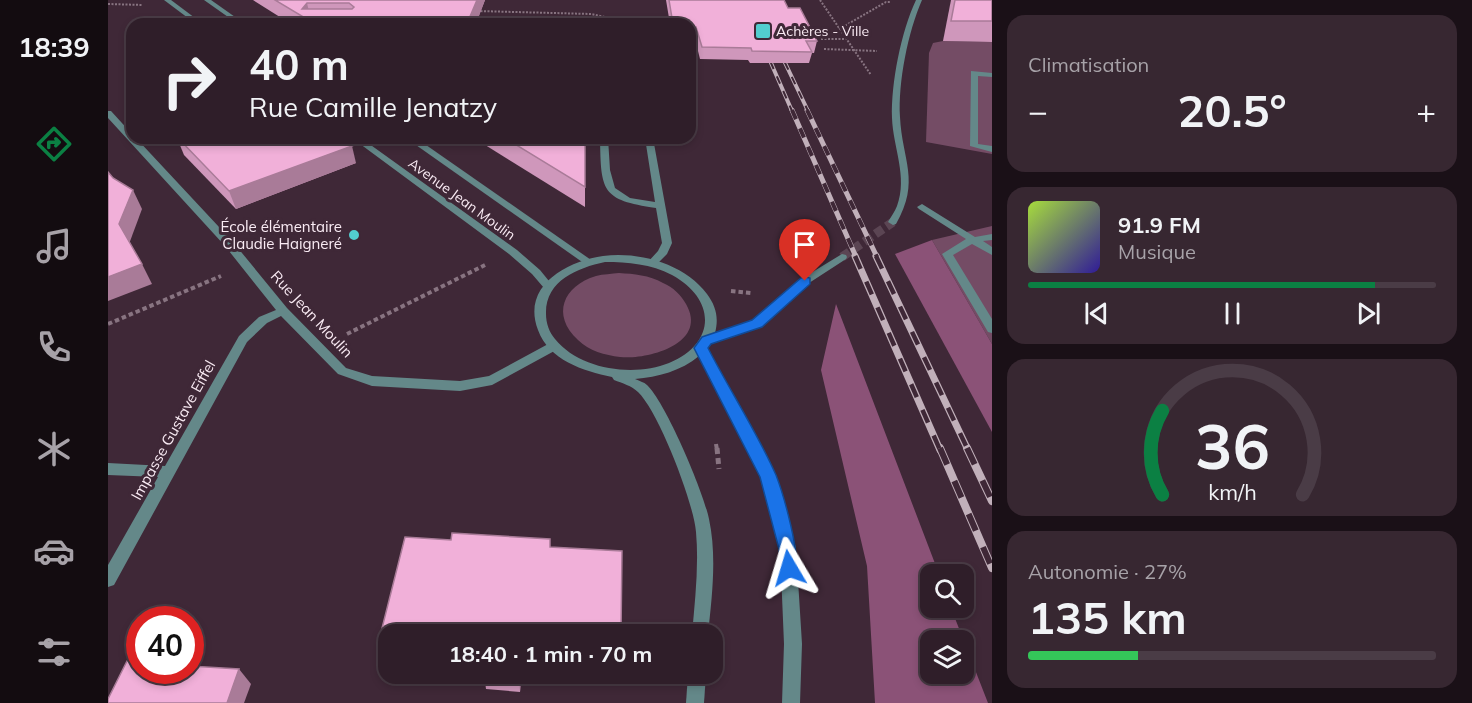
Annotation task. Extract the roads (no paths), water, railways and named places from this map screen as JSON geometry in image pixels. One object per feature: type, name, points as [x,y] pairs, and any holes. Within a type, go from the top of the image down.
[{"type":"street","points":[[167,0],[192,18]]},
{"type":"street","points":[[207,0],[233,18]]},
{"type":"street","points":[[893,222],[903,202],[905,183],[899,144],[896,97],[908,33],[917,2]]},
{"type":"street","points":[[992,75],[974,73],[974,146],[992,149]]},
{"type":"street","name":"Rue Jean Moulin","points":[[108,113],[126,133]]},
{"type":"street","name":"Rue Jean Moulin","points":[[136,144],[228,244],[283,311],[342,371],[372,381],[439,386],[469,384],[492,380],[554,346]]},
{"type":"street","name":"Avenue Jean Moulin","points":[[364,144],[513,252],[548,286]]},
{"type":"street","name":"Avenue Jean Moulin","points":[[419,144],[589,262]]},
{"type":"street","points":[[604,144],[606,184],[610,191],[630,202],[660,206]]},
{"type":"street","points":[[650,144],[667,243],[663,252],[652,263]]},
{"type":"street","points":[[922,207],[992,252]]},
{"type":"street","points":[[992,237],[972,240],[947,254],[992,330]]},
{"type":"street","points":[[609,372],[631,374],[672,367],[688,359],[704,344],[757,324],[805,281],[842,257]]},
{"type":"street","points":[[701,624],[705,565],[702,517],[679,458],[654,404],[642,388],[609,372],[578,363],[554,346],[541,326],[539,305],[548,286],[566,272],[589,262],[622,259],[652,263],[687,279],[701,292],[709,307],[712,324],[704,344],[768,476],[788,549],[793,645],[791,703]]},
{"type":"street","name":"Impasse Gustave Eiffel","points":[[108,580],[243,339],[263,320],[283,311]]},
{"type":"street","points":[[108,469],[168,472]]},
{"type":"street","points":[[695,703],[696,684]]},
{"type":"tunnel","points":[[842,257],[893,222]]},
{"type":"railway","points":[[764,47],[792,111]]},
{"type":"railway","points":[[778,48],[808,111]]},
{"type":"railway","points":[[792,110],[856,257]]},
{"type":"railway","points":[[807,110],[877,257]]},
{"type":"railway","points":[[855,256],[940,450]]},
{"type":"railway","points":[[876,256],[968,450]]},
{"type":"railway","points":[[940,448],[992,568]]},
{"type":"railway","points":[[967,448],[992,501]]},
{"type":"place","name":"Achères - Ville","points":[[763,31]]},
{"type":"place","name":"École élémentaire Claudie Haigneré","points":[[354,235]]}]
